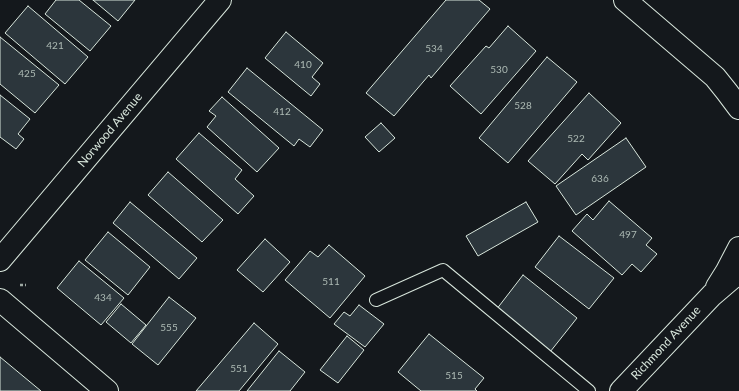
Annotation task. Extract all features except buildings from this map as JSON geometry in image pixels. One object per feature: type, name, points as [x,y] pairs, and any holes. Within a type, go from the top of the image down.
[{"type":"street","name":"Norwood Avenue","points":[[0,260],[220,0]]},
{"type":"street","points":[[625,0],[714,77],[739,108]]},
{"type":"street","points":[[714,77],[739,92]]},
{"type":"street","name":"Richmond Avenue","points":[[712,295],[739,248]]},
{"type":"street","name":"Richmond Avenue","points":[[621,391],[712,295],[739,274]]},
{"type":"street","points":[[0,300],[107,391]]},
{"type":"lane","points":[[376,300],[444,270],[589,391]]}]
